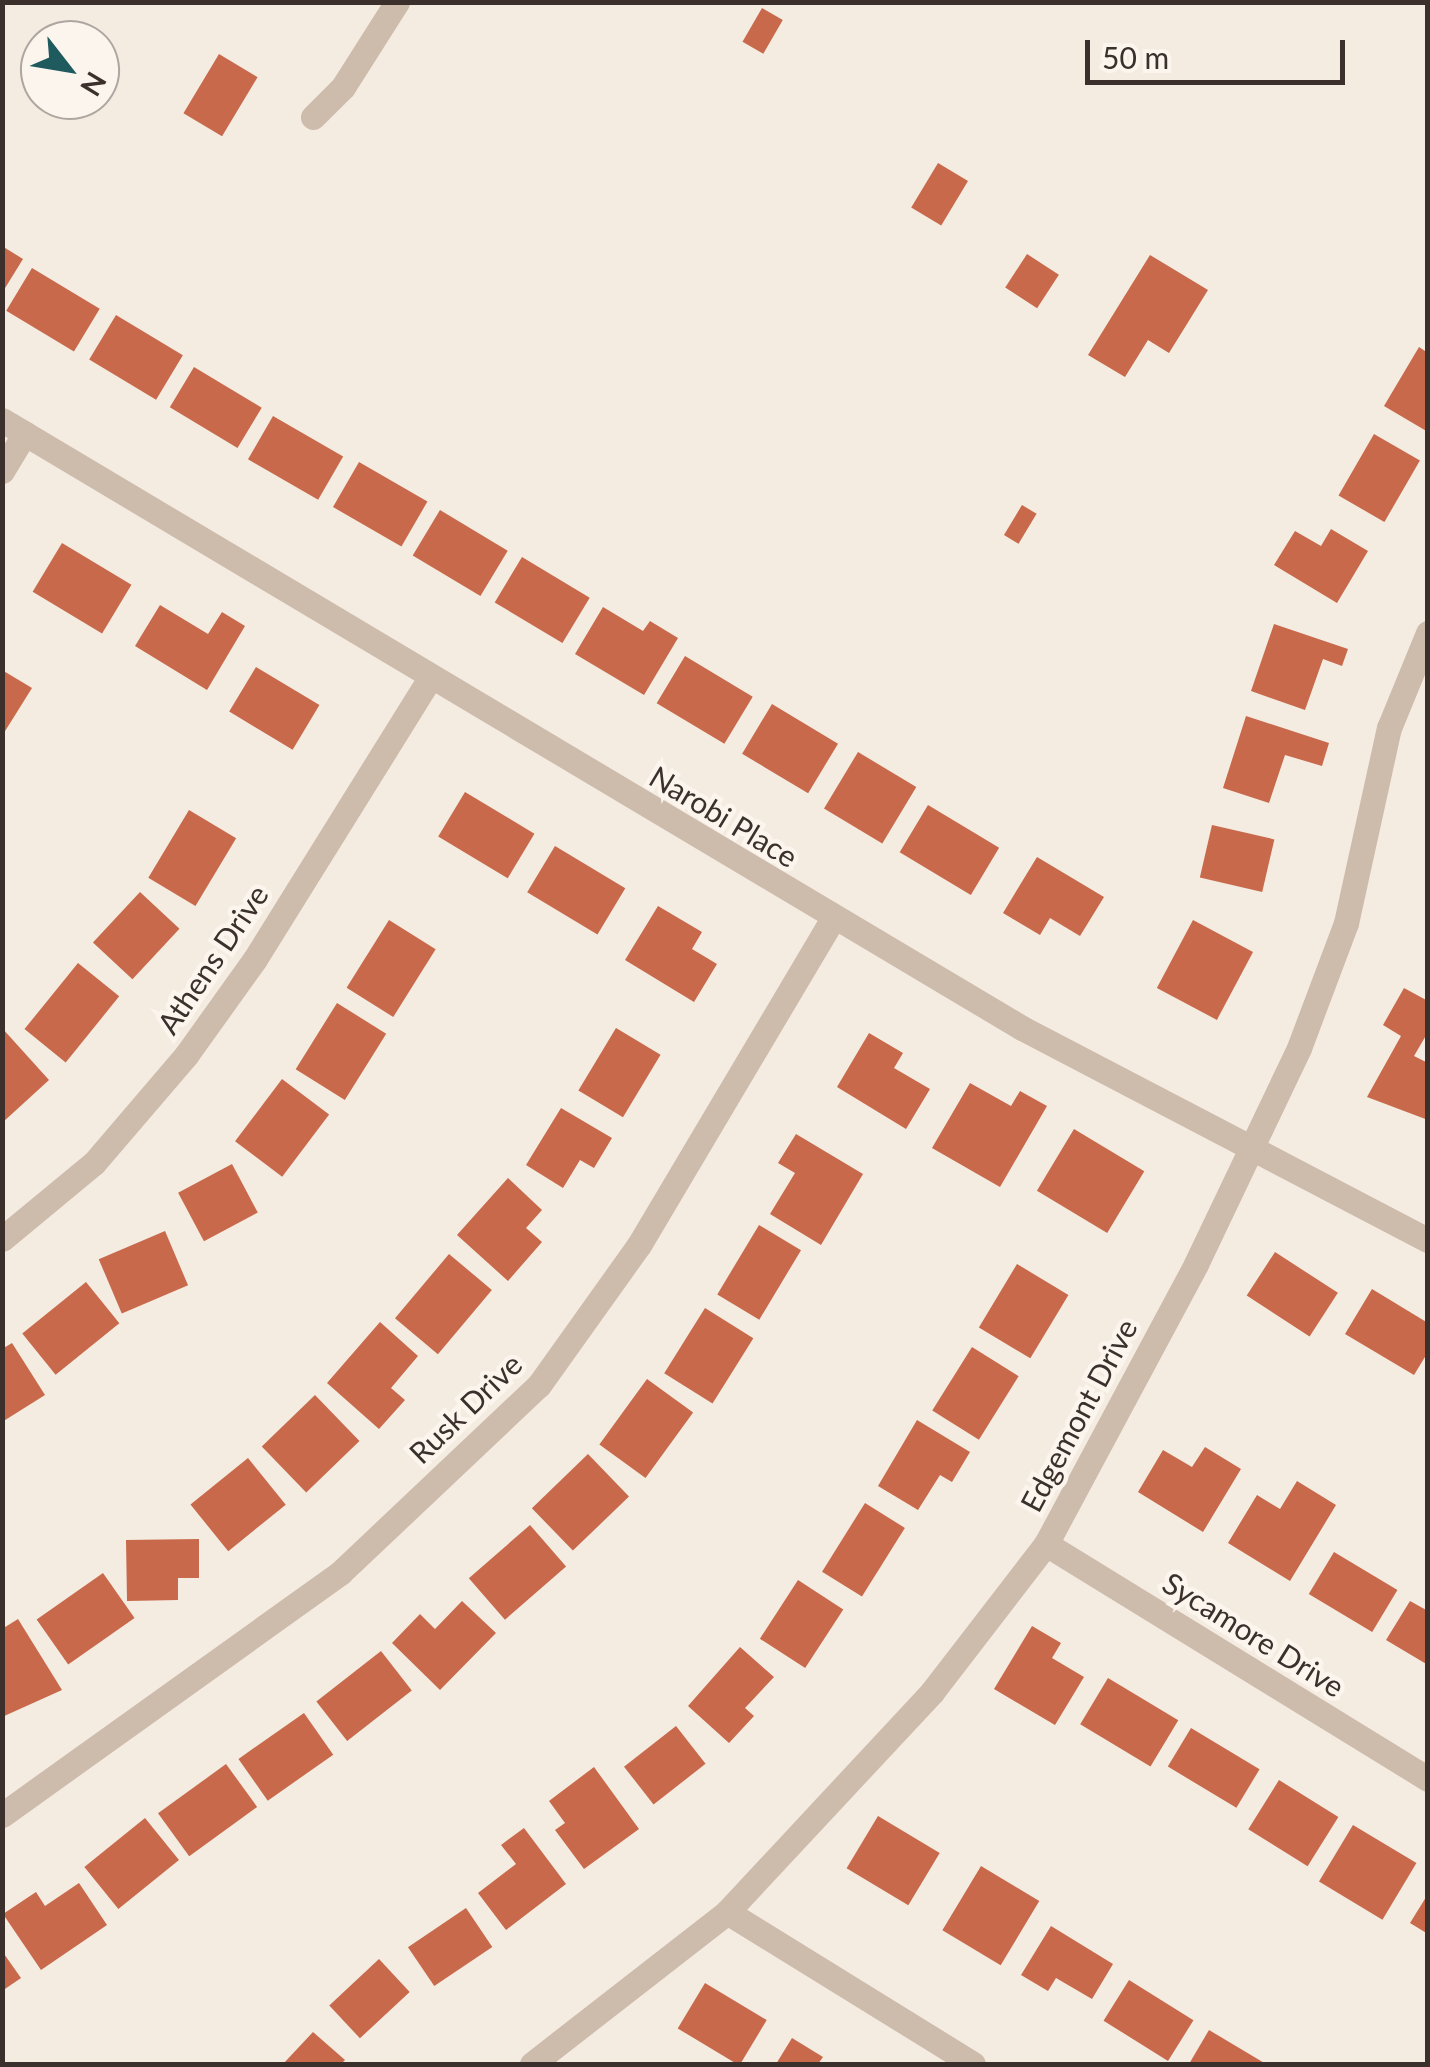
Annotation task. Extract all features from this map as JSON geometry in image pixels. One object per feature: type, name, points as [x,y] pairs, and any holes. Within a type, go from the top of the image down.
[{"type":"street","points":[[313,117],[342,87],[397,2]]},
{"type":"street","name":"Narobi Place","points":[[2,420],[833,918],[1428,1240]]},
{"type":"street","points":[[2,471],[25,433]]},
{"type":"street","name":"Edgemont Drive","points":[[532,2064],[726,1912],[932,1692],[1046,1544],[1196,1264],[1299,1048],[1346,922],[1388,728],[1425,644]]},
{"type":"street","name":"Athens Drive","points":[[2,1239],[94,1162],[186,1054],[255,959],[430,678]]},
{"type":"street","name":"Rusk Drive","points":[[2,1815],[228,1659],[340,1572],[539,1385],[639,1244],[833,918]]},
{"type":"street","name":"Sycamore Drive","points":[[1046,1544],[1428,1779]]},
{"type":"street","points":[[726,1912],[973,2064]]},
{"type":"building","points":[[762,8],[783,20],[763,54],[742,42]]},
{"type":"building","points":[[219,54],[258,77],[222,136],[183,113]]},
{"type":"building","points":[[938,163],[968,181],[941,226],[911,208]]},
{"type":"building","points":[[2,246],[23,259],[2,293]]},
{"type":"building","points":[[1027,254],[1059,275],[1037,308],[1005,288]]},
{"type":"building","points":[[1150,255],[1208,290],[1169,353],[1148,340],[1125,377],[1088,355]]},
{"type":"building","points":[[32,268],[100,309],[74,352],[6,311]]},
{"type":"building","points":[[116,315],[183,355],[156,400],[89,360]]},
{"type":"building","points":[[1419,347],[1428,353],[1428,432],[1384,406]]},
{"type":"building","points":[[194,367],[262,408],[238,448],[170,407]]},
{"type":"building","points":[[273,416],[343,456],[318,500],[248,459]]},
{"type":"building","points":[[1374,434],[1420,460],[1384,522],[1338,495]]},
{"type":"building","points":[[359,462],[427,502],[401,547],[333,507]]},
{"type":"building","points":[[1022,505],[1037,514],[1019,544],[1004,535]]},
{"type":"building","points":[[440,510],[508,551],[480,596],[413,555]]},
{"type":"building","points":[[1331,529],[1368,551],[1337,603],[1274,565],[1295,531],[1321,546]]},
{"type":"building","points":[[62,543],[131,585],[102,634],[33,592]]},
{"type":"building","points":[[522,557],[590,598],[562,643],[495,602]]},
{"type":"building","points":[[160,605],[208,634],[222,612],[245,626],[207,690],[135,646]]},
{"type":"building","points":[[603,607],[643,631],[650,621],[678,638],[644,695],[575,654]]},
{"type":"building","points":[[1274,624],[1348,649],[1342,666],[1323,659],[1305,710],[1251,691]]},
{"type":"building","points":[[685,656],[753,697],[724,744],[657,703]]},
{"type":"building","points":[[256,667],[319,705],[293,750],[229,712]]},
{"type":"building","points":[[2,670],[32,688],[2,736]]},
{"type":"building","points":[[772,704],[838,744],[808,793],[742,754]]},
{"type":"building","points":[[1246,716],[1329,743],[1322,766],[1285,755],[1269,803],[1223,788]]},
{"type":"building","points":[[858,752],[916,787],[882,844],[824,809]]},
{"type":"building","points":[[465,792],[534,834],[508,878],[438,837]]},
{"type":"building","points":[[928,805],[999,848],[971,895],[900,852]]},
{"type":"building","points":[[189,810],[236,838],[195,906],[148,878]]},
{"type":"building","points":[[1212,825],[1274,839],[1262,892],[1200,878]]},
{"type":"building","points":[[555,846],[625,888],[597,935],[527,892]]},
{"type":"building","points":[[1037,857],[1104,897],[1080,936],[1050,918],[1040,935],[1003,913]]},
{"type":"building","points":[[140,892],[179,929],[132,979],[93,942]]},
{"type":"building","points":[[658,906],[702,932],[692,949],[717,964],[694,1002],[625,960]]},
{"type":"building","points":[[389,920],[436,949],[393,1017],[347,988]]},
{"type":"building","points":[[1193,920],[1253,952],[1217,1020],[1157,988]]},
{"type":"building","points":[[78,963],[119,996],[66,1062],[25,1029]]},
{"type":"building","points":[[1404,988],[1428,1001],[1428,1032],[1414,1056],[1428,1063],[1428,1120],[1367,1097],[1401,1036],[1383,1025]]},
{"type":"building","points":[[337,1003],[386,1034],[345,1100],[296,1069]]},
{"type":"building","points":[[2,1028],[49,1080],[2,1123]]},
{"type":"building","points":[[616,1028],[661,1055],[623,1117],[578,1091]]},
{"type":"building","points":[[869,1033],[903,1053],[894,1068],[930,1089],[906,1129],[837,1087]]},
{"type":"building","points":[[282,1079],[329,1115],[282,1177],[235,1141]]},
{"type":"building","points":[[970,1083],[1011,1106],[1020,1091],[1047,1106],[1000,1187],[932,1148]]},
{"type":"building","points":[[561,1108],[612,1138],[594,1168],[580,1160],[563,1188],[526,1165]]},
{"type":"building","points":[[1074,1129],[1144,1171],[1107,1233],[1037,1191]]},
{"type":"building","points":[[796,1134],[863,1174],[821,1245],[770,1214],[795,1173],[778,1163]]},
{"type":"building","points":[[232,1164],[258,1213],[204,1241],[178,1193]]},
{"type":"building","points":[[508,1178],[542,1210],[526,1228],[542,1242],[508,1281],[457,1235]]},
{"type":"building","points":[[759,1225],[801,1250],[759,1320],[717,1294]]},
{"type":"building","points":[[165,1231],[188,1285],[122,1313],[99,1259]]},
{"type":"building","points":[[1275,1252],[1338,1293],[1310,1336],[1247,1296]]},
{"type":"building","points":[[449,1254],[492,1290],[438,1354],[395,1318]]},
{"type":"building","points":[[1017,1264],[1068,1295],[1030,1358],[979,1327]]},
{"type":"building","points":[[86,1282],[119,1323],[56,1375],[22,1334]]},
{"type":"building","points":[[1372,1289],[1428,1323],[1428,1352],[1414,1375],[1345,1334]]},
{"type":"building","points":[[705,1308],[753,1338],[713,1404],[664,1373]]},
{"type":"building","points":[[380,1322],[418,1356],[391,1388],[405,1400],[379,1429],[327,1383]]},
{"type":"building","points":[[12,1343],[45,1395],[2,1422],[2,1349]]},
{"type":"building","points":[[972,1347],[1019,1376],[979,1440],[932,1411]]},
{"type":"building","points":[[647,1379],[693,1413],[646,1478],[599,1445]]},
{"type":"building","points":[[315,1395],[359,1441],[306,1492],[262,1446]]},
{"type":"building","points":[[917,1420],[970,1452],[952,1482],[940,1475],[918,1510],[878,1486]]},
{"type":"building","points":[[1205,1447],[1241,1469],[1203,1532],[1138,1492],[1163,1450],[1192,1467]]},
{"type":"building","points":[[588,1454],[629,1496],[573,1551],[532,1508]]},
{"type":"building","points":[[248,1458],[286,1505],[228,1551],[190,1505]]},
{"type":"building","points":[[1297,1481],[1336,1505],[1290,1581],[1228,1543],[1257,1495],[1280,1509]]},
{"type":"building","points":[[865,1503],[905,1528],[862,1597],[822,1572]]},
{"type":"building","points":[[530,1525],[566,1567],[505,1620],[469,1578]]},
{"type":"building","points":[[199,1539],[199,1578],[178,1578],[178,1600],[127,1601],[126,1540]]},
{"type":"building","points":[[1334,1552],[1397,1590],[1372,1632],[1309,1594]]},
{"type":"building","points":[[103,1573],[135,1618],[68,1665],[37,1619]]},
{"type":"building","points":[[798,1580],[843,1609],[805,1668],[760,1639]]},
{"type":"building","points":[[462,1601],[496,1633],[440,1690],[392,1643],[420,1614],[435,1629]]},
{"type":"building","points":[[1410,1601],[1428,1611],[1428,1665],[1386,1640]]},
{"type":"building","points":[[18,1619],[62,1690],[2,1717],[2,1629]]},
{"type":"building","points":[[1032,1626],[1061,1643],[1052,1658],[1084,1677],[1055,1725],[994,1689]]},
{"type":"building","points":[[740,1647],[774,1677],[745,1708],[754,1716],[729,1743],[688,1706]]},
{"type":"building","points":[[381,1651],[412,1690],[347,1741],[316,1701]]},
{"type":"building","points":[[1108,1678],[1178,1720],[1150,1767],[1080,1724]]},
{"type":"building","points":[[304,1713],[333,1755],[268,1801],[238,1759]]},
{"type":"building","points":[[676,1726],[706,1764],[654,1804],[624,1767]]},
{"type":"building","points":[[1191,1728],[1260,1769],[1236,1808],[1168,1767]]},
{"type":"building","points":[[226,1764],[257,1807],[189,1856],[158,1813]]},
{"type":"building","points":[[594,1767],[639,1829],[584,1869],[555,1830],[565,1823],[549,1801]]},
{"type":"building","points":[[1279,1780],[1338,1817],[1308,1866],[1248,1829]]},
{"type":"building","points":[[878,1816],[940,1853],[908,1905],[847,1868]]},
{"type":"building","points":[[145,1818],[179,1860],[118,1909],[84,1867]]},
{"type":"building","points":[[1353,1825],[1416,1863],[1382,1920],[1319,1882]]},
{"type":"building","points":[[524,1828],[566,1884],[506,1930],[478,1893],[516,1864],[501,1845]]},
{"type":"building","points":[[981,1866],[1039,1901],[1001,1965],[942,1930]]},
{"type":"building","points":[[79,1883],[107,1925],[41,1970],[3,1914],[36,1892],[45,1906]]},
{"type":"building","points":[[1428,1894],[1428,1934],[1410,1923]]},
{"type":"building","points":[[466,1908],[492,1947],[434,1986],[408,1947]]},
{"type":"building","points":[[1051,1926],[1113,1964],[1092,1999],[1056,1978],[1048,1991],[1021,1975]]},
{"type":"building","points":[[2,1951],[21,1978],[2,1991]]},
{"type":"building","points":[[379,1959],[410,1992],[360,2038],[329,2005]]},
{"type":"building","points":[[1129,1980],[1193,2020],[1168,2061],[1104,2021]]},
{"type":"building","points":[[705,1983],[767,2020],[740,2064],[678,2028]]},
{"type":"building","points":[[1209,2030],[1266,2064],[1189,2064]]},
{"type":"building","points":[[313,2032],[345,2060],[341,2064],[283,2064]]},
{"type":"building","points":[[792,2038],[823,2057],[818,2064],[776,2064]]}]
